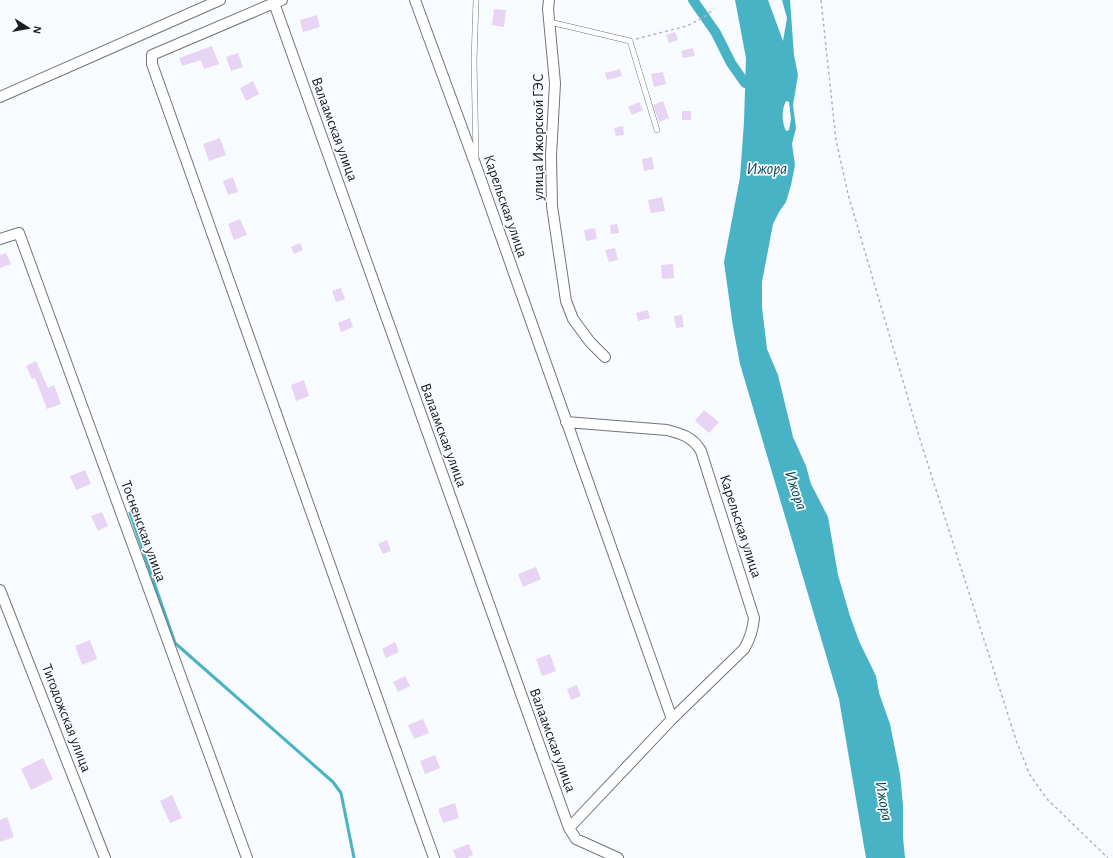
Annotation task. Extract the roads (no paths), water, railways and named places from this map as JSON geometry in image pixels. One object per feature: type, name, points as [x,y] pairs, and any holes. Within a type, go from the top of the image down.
[{"type":"street","points":[[0,97],[220,0]]},
{"type":"street","name":"Карельская улица","points":[[415,0],[476,166],[672,719]]},
{"type":"street","name":"улица Ижорской ГЭС","points":[[549,0],[554,83],[551,156],[552,206],[566,301],[573,319],[590,342],[605,357]]},
{"type":"street","points":[[278,2],[152,54],[152,64],[434,858]]},
{"type":"street","name":"Валаамская улица","points":[[278,2],[569,828],[576,839],[618,858]]},
{"type":"street","name":"Тосненская улица","points":[[0,239],[19,233],[247,858]]},
{"type":"street","name":"Карельская улица","points":[[566,422],[668,430],[682,434],[690,438],[696,444],[701,451],[754,618],[750,640],[744,649],[672,719],[569,828]]},
{"type":"street","name":"Тигодожская улица","points":[[0,590],[106,858]]},
{"type":"lane","points":[[476,0],[474,58],[476,166]]},
{"type":"lane","points":[[550,22],[630,41],[658,130]]},
{"type":"water","name":"Ижора","points":[[735,0],[768,0],[783,41],[787,18],[782,0],[790,0],[794,55],[798,75],[793,105],[796,128],[792,144],[795,165],[786,202],[773,224],[762,282],[762,307],[767,349],[778,375],[793,437],[806,466],[811,484],[828,517],[838,575],[850,616],[859,641],[876,676],[879,693],[890,724],[900,774],[905,858],[866,858],[839,699],[740,364],[724,262],[740,177],[744,122],[746,58]],"holes":[[[786,101],[789,102],[791,119],[789,130],[786,131],[783,113]]]},
{"type":"waterway","points":[[693,0],[716,33],[731,63],[745,83]]},
{"type":"waterway","points":[[130,513],[175,643],[333,782],[341,793],[354,858]]}]
